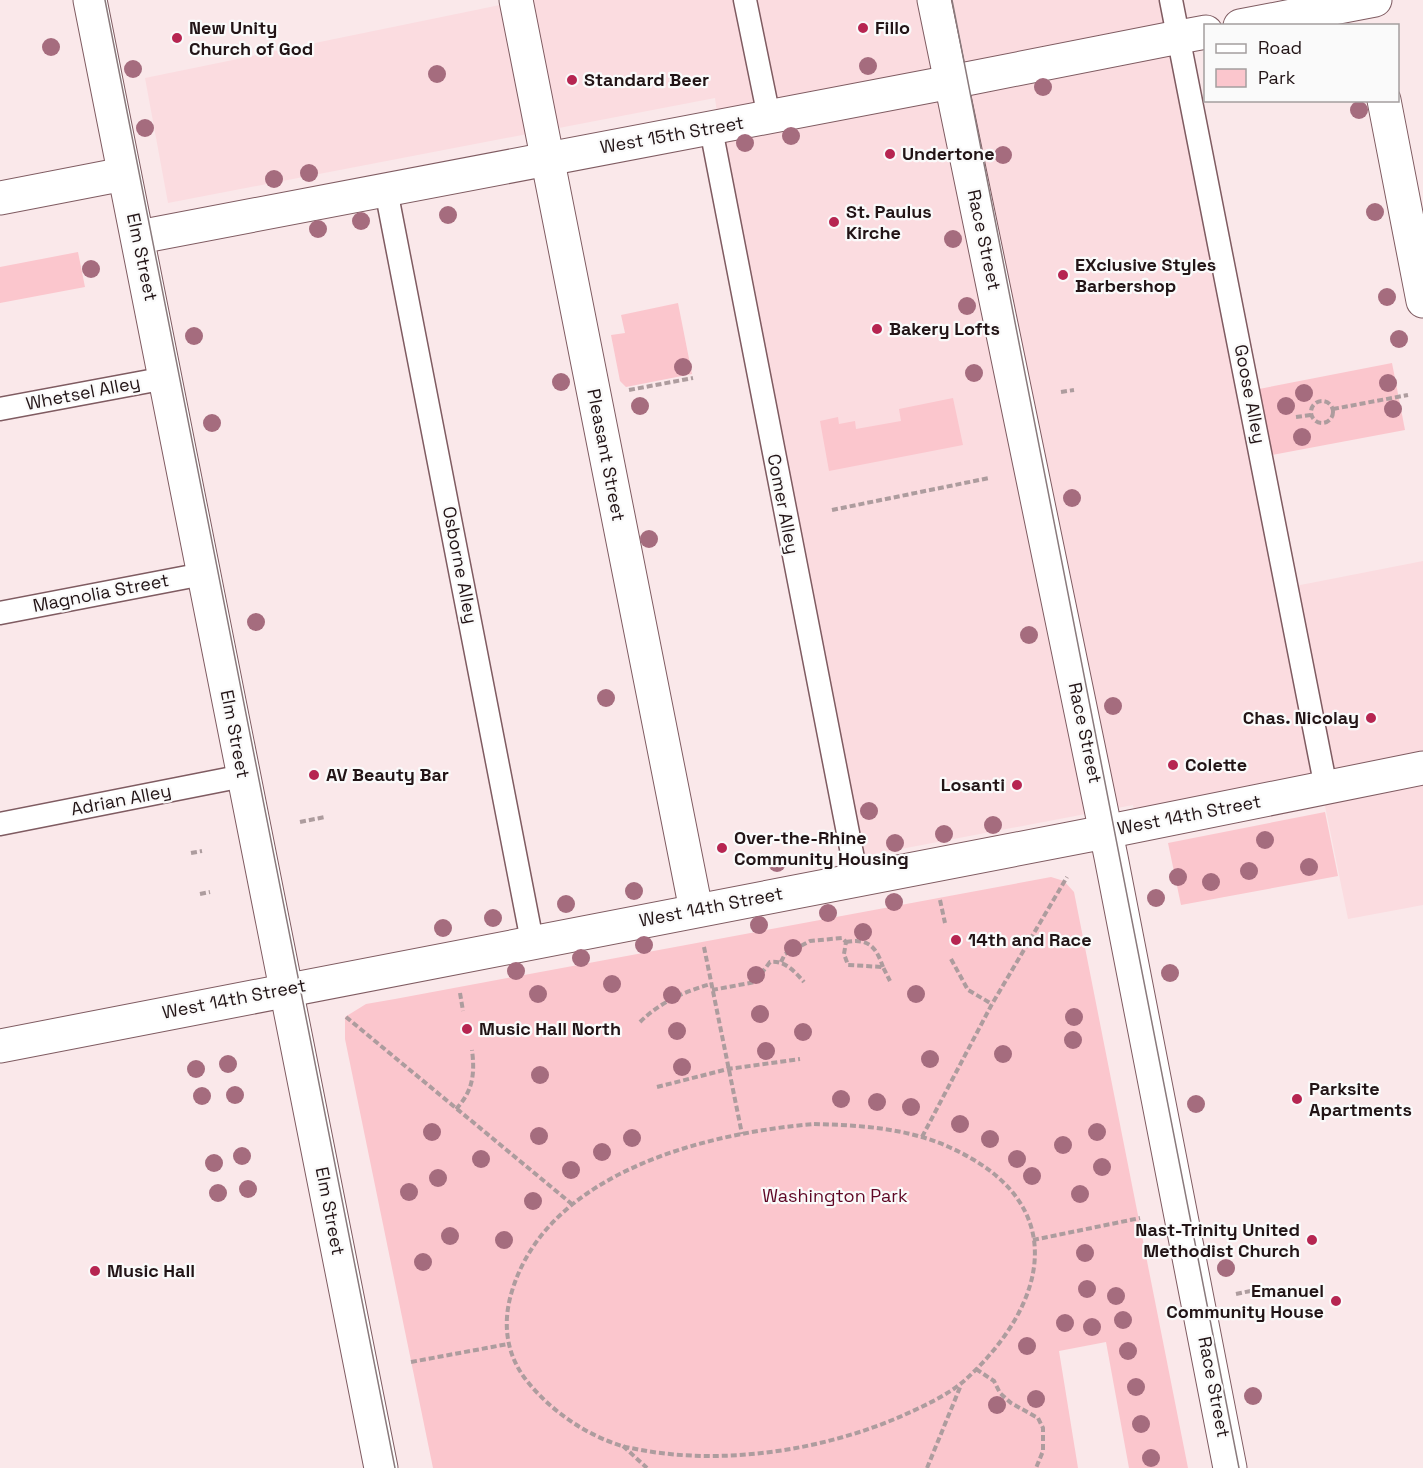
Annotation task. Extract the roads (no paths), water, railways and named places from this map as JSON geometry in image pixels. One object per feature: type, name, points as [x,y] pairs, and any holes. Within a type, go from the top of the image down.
[{"type":"street","name":"Elm Street","points":[[90,0],[124,174],[139,237],[203,574],[381,1468]]},
{"type":"street","name":"Pleasant Street","points":[[516,0],[696,910]]},
{"type":"street","name":"Race Street","points":[[934,0],[1105,832],[1230,1468]]},
{"type":"street","points":[[1253,24],[1368,7]]},
{"type":"street","name":"West 15th Street","points":[[139,237],[1192,35]]},
{"type":"street","points":[[1384,102],[1423,301]]},
{"type":"street","points":[[0,198],[124,174]]},
{"type":"street","name":"West 14th Street","points":[[0,1046],[532,941],[1105,832],[1423,768]]},
{"type":"lane","points":[[745,0],[769,117]]},
{"type":"lane","name":"Goose Alley","points":[[1171,0],[1192,35],[1326,788]]},
{"type":"lane","name":"Comer Alley","points":[[711,129],[857,879]]},
{"type":"lane","name":"Osborne Alley","points":[[386,189],[532,941]]},
{"type":"lane","name":"Whetsel Alley","points":[[0,409],[166,378]]},
{"type":"lane","name":"Magnolia Street","points":[[0,612],[203,574]]},
{"type":"lane","name":"Adrian Alley","points":[[0,824],[243,776]]},
{"type":"tram line","points":[[105,0],[395,1468]]},
{"type":"tram line","points":[[952,0],[1239,1468]]},
{"type":"place","name":"Fillo","points":[[863,28]]},
{"type":"place","name":"New Unity Church of God","points":[[177,38]]},
{"type":"place","name":"Standard Beer","points":[[572,80]]},
{"type":"place","name":"Undertone","points":[[890,154]]},
{"type":"place","name":"St. Paulus Kirche","points":[[834,222]]},
{"type":"place","name":"EXclusive Styles Barbershop","points":[[1063,275]]},
{"type":"place","name":"Bakery Lofts","points":[[877,329]]},
{"type":"place","name":"Chas. Nicolay","points":[[1371,718]]},
{"type":"place","name":"Colette","points":[[1173,765]]},
{"type":"place","name":"AV Beauty Bar","points":[[314,775]]},
{"type":"place","name":"Losanti","points":[[1017,785]]},
{"type":"place","name":"Over-the-Rhine Community Housing","points":[[722,848]]},
{"type":"place","name":"14th and Race","points":[[956,940]]},
{"type":"place","name":"Music Hall North","points":[[467,1029]]},
{"type":"place","name":"Parksite Apartments","points":[[1297,1099]]},
{"type":"place","name":"Nast-Trinity United Methodist Church","points":[[1312,1240]]},
{"type":"place","name":"Music Hall","points":[[95,1271]]},
{"type":"place","name":"Emanuel Community House","points":[[1336,1301]]},
{"type":"park label","name":"Washington Park","points":[[835,1196]]}]
